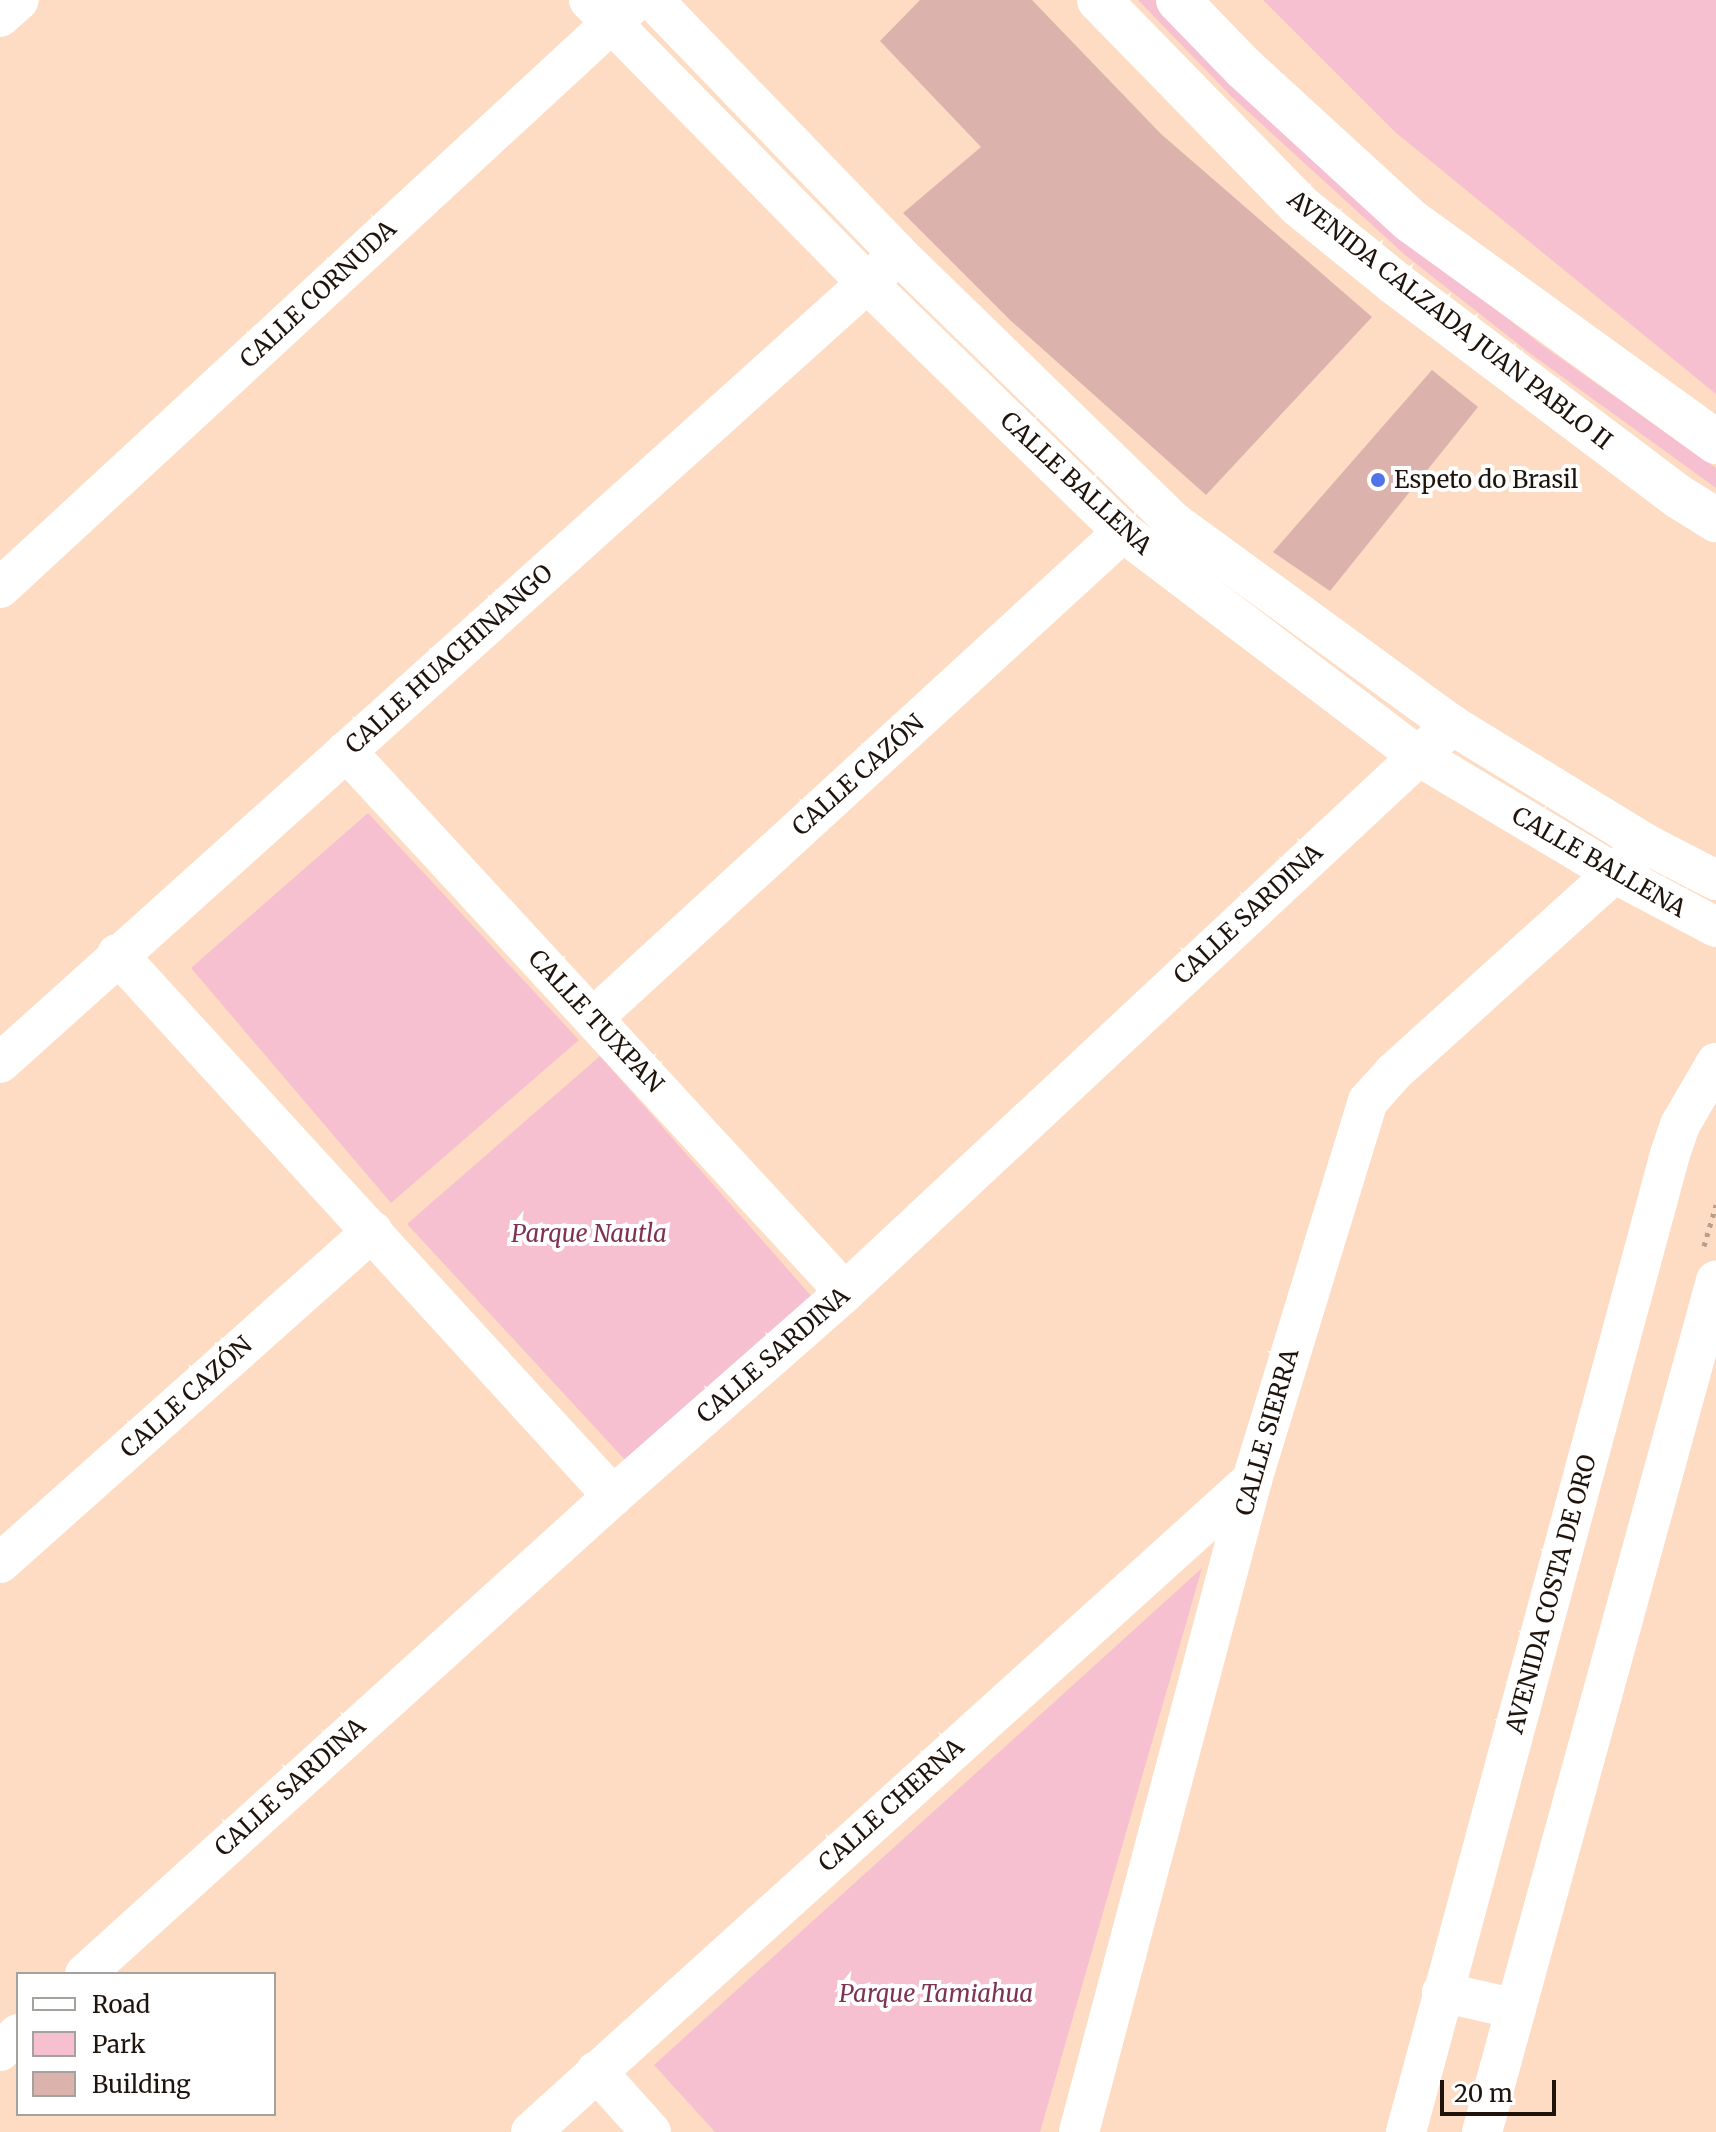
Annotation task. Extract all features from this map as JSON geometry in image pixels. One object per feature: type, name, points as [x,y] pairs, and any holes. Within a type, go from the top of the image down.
[{"type":"main road","name":"AVENIDA CALZADA JUAN PABLO II","points":[[1099,0],[1300,206],[1395,283],[1679,497],[1716,520]]},
{"type":"main road","points":[[1178,0],[1244,68],[1411,221],[1716,442]]},
{"type":"street","points":[[0,17],[19,0]]},
{"type":"street","name":"CALLE BALLENA","points":[[653,0],[898,254],[1157,508],[1452,725],[1646,844],[1716,880]]},
{"type":"street","name":"CALLE BALLENA","points":[[612,8],[868,284],[1123,532],[1417,755],[1614,873],[1716,927]]},
{"type":"street","name":"CALLE CORNUDA","points":[[0,588],[612,8]]},
{"type":"street","name":"CALLE HUACHINANGO","points":[[0,1063],[117,954],[898,254]]},
{"type":"street","name":"CALLE CAZÓN","points":[[593,1018],[1123,532]]},
{"type":"street","name":"CALLE SARDINA","points":[[87,1972],[613,1496],[845,1292],[1452,725]]},
{"type":"street","name":"CALLE TUXPAN","points":[[346,751],[845,1292]]},
{"type":"street","name":"CALLE SIERRA","points":[[1079,2132],[1252,1480],[1368,1101],[1393,1073],[1646,844]]},
{"type":"street","points":[[117,954],[613,1496]]},
{"type":"street","name":"AVENIDA COSTA DE ORO","points":[[1406,2132],[1670,1154],[1680,1125],[1716,1063]]},
{"type":"street","name":"CALLE CAZÓN","points":[[0,1563],[372,1231]]},
{"type":"street","points":[[1482,2132],[1716,1281]]},
{"type":"street","name":"CALLE CHERNA","points":[[531,2132],[1252,1480]]},
{"type":"street","points":[[1442,1992],[1516,2009]]},
{"type":"street","points":[[0,2051],[16,2036]]},
{"type":"street","points":[[596,2071],[651,2132]]},
{"type":"green space","points":[[1138,0],[1161,0],[1414,244],[1539,343],[1716,468],[1716,488],[1532,355],[1405,255],[1232,97]]},
{"type":"green space","points":[[1263,0],[1716,0],[1716,394],[1395,132]]},
{"type":"green space","points":[[368,813],[579,1040],[391,1203],[191,968]]},
{"type":"green space","name":"Parque Nautla","points":[[600,1056],[813,1298],[626,1461],[407,1224]]},
{"type":"green space","name":"Parque Tamiahua","points":[[1202,1568],[1040,2132],[715,2132],[654,2065]]},
{"type":"building","points":[[920,0],[1032,0],[1161,134],[1372,317],[1206,495],[1010,320],[903,213],[981,147],[880,41]]},
{"type":"building","name":"Espeto do Brasil","points":[[1432,370],[1478,407],[1330,591],[1273,552]]},
{"type":"place","name":"Espeto do Brasil","points":[[1378,480]]}]
